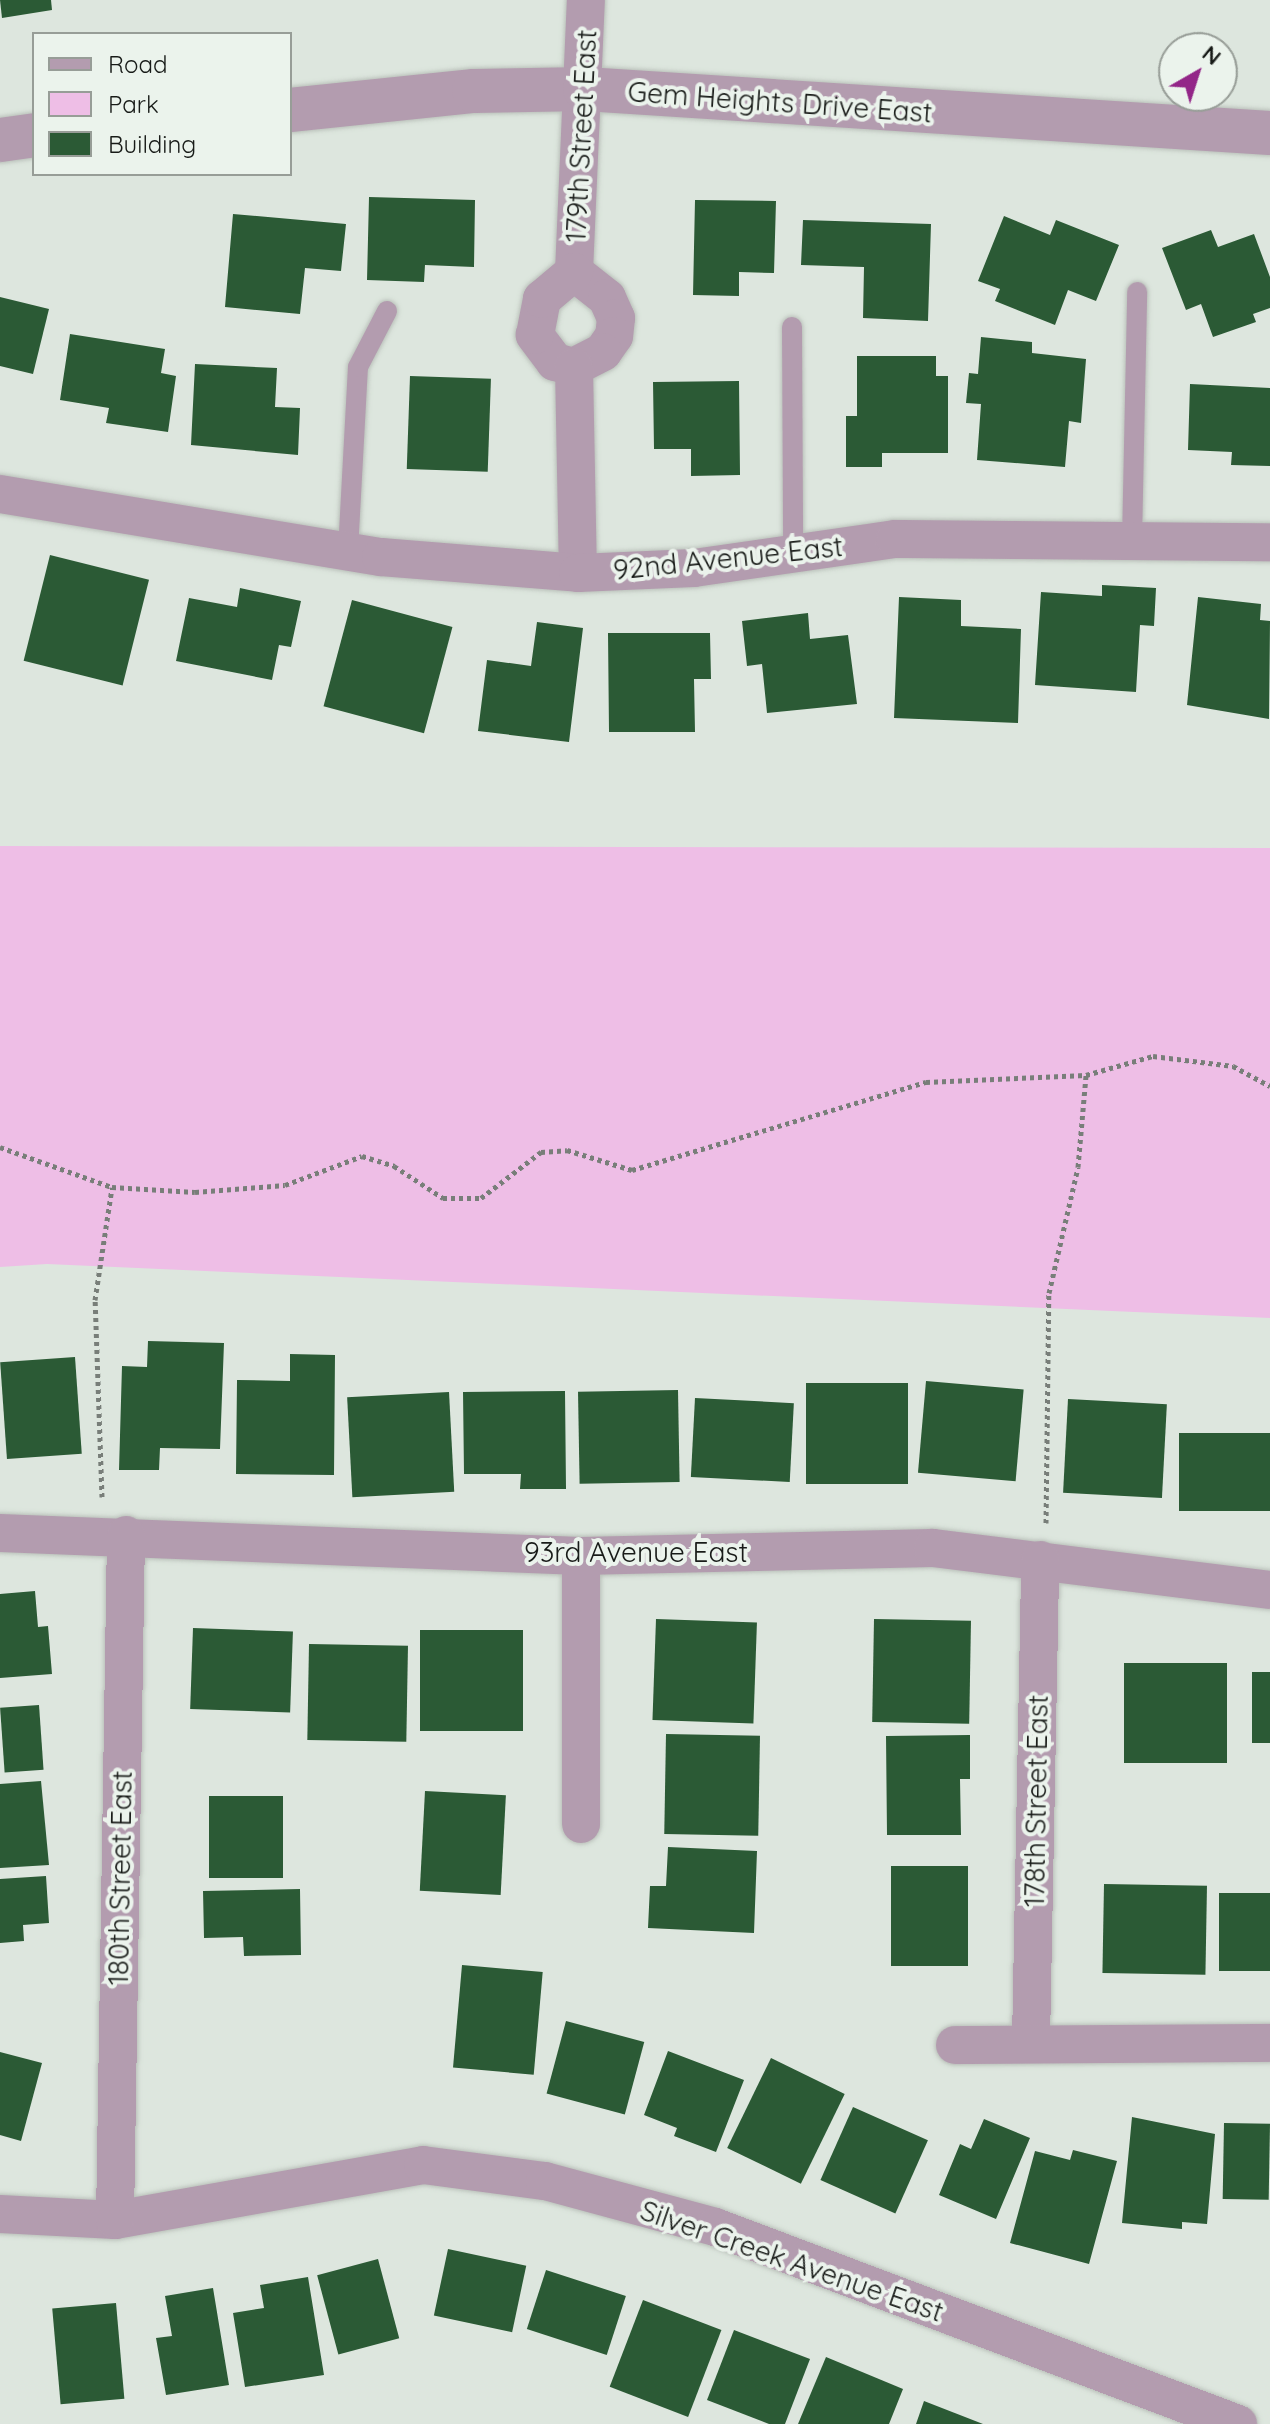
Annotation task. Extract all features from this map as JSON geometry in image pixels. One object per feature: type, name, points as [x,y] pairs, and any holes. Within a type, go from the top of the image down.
[{"type":"street","name":"179th Street East","points":[[574,272],[607,298],[616,318],[614,336],[603,352],[574,367],[555,362],[535,335],[542,299],[574,272],[585,89],[586,0]]},
{"type":"street","name":"Gem Heights Drive East","points":[[292,110],[474,91],[585,89],[1270,133]]},
{"type":"street","points":[[0,140],[32,135]]},
{"type":"street","points":[[574,367],[578,573]]},
{"type":"street","name":"92nd Avenue East","points":[[0,494],[465,567],[578,573],[694,568],[895,539],[1270,542]]},
{"type":"street","name":"93rd Avenue East","points":[[0,1533],[114,1535],[581,1556],[933,1548],[1270,1590]]},
{"type":"street","name":"180th Street East","points":[[114,1535],[115,2220]]},
{"type":"street","points":[[581,1556],[581,1824]]},
{"type":"street","name":"178th Street East","points":[[1031,2042],[1040,1560]]},
{"type":"street","points":[[955,2045],[1031,2042],[1270,2043]]},
{"type":"street","name":"Silver Creek Avenue East","points":[[0,2214],[115,2220],[423,2165],[545,2181],[715,2227],[1238,2424]]},
{"type":"lane","points":[[1132,541],[1137,292]]},
{"type":"lane","points":[[348,551],[358,367],[387,311]]},
{"type":"lane","points":[[792,327],[793,554]]},
{"type":"path","points":[[0,1147],[112,1187],[195,1192],[285,1185],[362,1156],[394,1166],[443,1198],[481,1198],[541,1152],[567,1150],[632,1170],[926,1082],[1086,1075],[1153,1056],[1233,1066],[1270,1086]]},
{"type":"path","points":[[1040,1560],[1048,1509],[1049,1293],[1078,1167],[1086,1075]]},
{"type":"path","points":[[112,1187],[95,1300],[114,1535]]},
{"type":"green space","points":[[0,846],[1270,848],[1270,1318],[47,1264],[0,1267]]},
{"type":"building","points":[[0,0],[51,0],[52,10],[2,18]]},
{"type":"building","points":[[369,197],[475,200],[474,267],[425,265],[424,282],[367,280]]},
{"type":"building","points":[[695,200],[776,201],[774,273],[739,272],[739,296],[693,295]]},
{"type":"building","points":[[233,214],[346,224],[341,271],[305,268],[300,314],[225,307]]},
{"type":"building","points":[[1004,216],[1050,235],[1056,220],[1119,245],[1096,301],[1068,290],[1055,325],[995,301],[1000,289],[978,281]]},
{"type":"building","points":[[803,220],[931,224],[928,321],[863,318],[864,267],[801,265]]},
{"type":"building","points":[[1211,230],[1218,247],[1254,234],[1270,277],[1270,308],[1253,314],[1256,322],[1213,337],[1201,304],[1186,310],[1162,248]]},
{"type":"building","points":[[0,297],[49,309],[33,374],[0,366]]},
{"type":"building","points":[[70,334],[165,349],[161,373],[176,376],[168,432],[106,423],[109,408],[60,400]]},
{"type":"building","points":[[981,337],[1032,342],[1032,353],[1086,359],[1081,423],[1069,421],[1065,467],[977,460],[981,404],[966,403],[969,373],[978,374]]},
{"type":"building","points":[[857,356],[936,356],[936,376],[948,376],[948,453],[882,453],[882,467],[846,467],[846,416],[857,416]]},
{"type":"building","points":[[195,364],[277,368],[275,407],[300,408],[298,455],[191,445]]},
{"type":"building","points":[[410,376],[491,379],[488,472],[407,469]]},
{"type":"building","points":[[739,381],[740,475],[691,476],[691,449],[654,449],[653,382]]},
{"type":"building","points":[[1190,384],[1270,388],[1270,466],[1231,465],[1232,452],[1188,450]]},
{"type":"building","points":[[50,555],[149,580],[123,685],[24,661]]},
{"type":"building","points":[[1102,585],[1156,588],[1154,626],[1140,625],[1136,692],[1035,685],[1041,592],[1102,596]]},
{"type":"building","points":[[240,588],[301,601],[291,647],[279,645],[272,680],[176,661],[189,598],[237,607]]},
{"type":"building","points":[[899,597],[961,600],[961,626],[1021,629],[1018,723],[894,718]]},
{"type":"building","points":[[1198,597],[1261,604],[1260,620],[1270,621],[1269,719],[1187,705]]},
{"type":"building","points":[[352,600],[452,627],[424,733],[324,706]]},
{"type":"building","points":[[808,613],[810,639],[848,635],[857,704],[767,713],[762,664],[747,666],[742,621]]},
{"type":"building","points":[[537,622],[583,628],[569,742],[478,731],[487,660],[531,666]]},
{"type":"building","points":[[608,633],[710,633],[711,679],[694,679],[695,732],[609,732]]},
{"type":"building","points":[[148,1341],[224,1343],[220,1449],[160,1448],[159,1470],[119,1470],[122,1366],[147,1367]]},
{"type":"building","points":[[290,1354],[335,1355],[334,1475],[236,1474],[237,1380],[290,1381]]},
{"type":"building","points":[[75,1357],[82,1454],[7,1459],[0,1362]]},
{"type":"building","points":[[926,1381],[1024,1390],[1016,1481],[918,1473]]},
{"type":"building","points":[[806,1383],[908,1383],[908,1484],[806,1484]]},
{"type":"building","points":[[678,1390],[680,1482],[580,1484],[578,1392]]},
{"type":"building","points":[[565,1391],[566,1489],[520,1489],[521,1474],[464,1474],[463,1392]]},
{"type":"building","points":[[449,1392],[454,1492],[352,1497],[347,1397]]},
{"type":"building","points":[[695,1398],[794,1403],[790,1482],[691,1477]]},
{"type":"building","points":[[1068,1399],[1167,1404],[1162,1498],[1063,1493]]},
{"type":"building","points":[[1179,1433],[1270,1433],[1270,1511],[1179,1511]]},
{"type":"building","points":[[35,1591],[38,1627],[48,1626],[52,1674],[0,1678],[0,1594]]},
{"type":"building","points":[[656,1619],[757,1623],[753,1723],[652,1720]]},
{"type":"building","points":[[874,1619],[971,1621],[969,1724],[872,1722]]},
{"type":"building","points":[[193,1628],[293,1631],[290,1712],[190,1709]]},
{"type":"building","points":[[420,1630],[523,1630],[523,1731],[420,1731]]},
{"type":"building","points":[[309,1644],[408,1646],[406,1742],[307,1740]]},
{"type":"building","points":[[1124,1663],[1227,1663],[1227,1763],[1124,1763]]},
{"type":"building","points":[[1252,1672],[1270,1672],[1270,1743],[1252,1743]]},
{"type":"building","points":[[39,1705],[44,1770],[5,1773],[0,1708]]},
{"type":"building","points":[[666,1734],[760,1736],[758,1836],[664,1834]]},
{"type":"building","points":[[970,1735],[970,1779],[960,1779],[961,1835],[887,1835],[886,1736]]},
{"type":"building","points":[[41,1781],[49,1865],[0,1868],[0,1784]]},
{"type":"building","points":[[425,1791],[506,1795],[501,1895],[420,1891]]},
{"type":"building","points":[[209,1796],[283,1796],[283,1878],[209,1878]]},
{"type":"building","points":[[668,1847],[757,1851],[754,1933],[648,1928],[650,1886],[666,1886]]},
{"type":"building","points":[[891,1866],[968,1866],[968,1966],[891,1966]]},
{"type":"building","points":[[46,1876],[49,1923],[23,1925],[24,1941],[0,1943],[0,1879]]},
{"type":"building","points":[[1104,1884],[1207,1886],[1205,1975],[1102,1973]]},
{"type":"building","points":[[300,1889],[301,1955],[244,1956],[243,1937],[204,1938],[203,1891]]},
{"type":"building","points":[[1219,1893],[1270,1893],[1270,1971],[1219,1971]]},
{"type":"building","points":[[462,1965],[543,1972],[534,2075],[453,2068]]},
{"type":"building","points":[[566,2021],[644,2042],[625,2114],[547,2093]]},
{"type":"building","points":[[668,2051],[744,2080],[716,2152],[674,2136],[677,2128],[644,2115]]},
{"type":"building","points":[[0,2052],[42,2063],[21,2141],[0,2135]]},
{"type":"building","points":[[771,2058],[845,2094],[801,2184],[727,2148]]},
{"type":"building","points":[[853,2107],[928,2140],[895,2213],[820,2180]]},
{"type":"building","points":[[1132,2117],[1215,2134],[1207,2224],[1182,2222],[1182,2229],[1122,2223]]},
{"type":"building","points":[[984,2119],[1030,2138],[996,2219],[939,2195],[960,2144],[971,2149]]},
{"type":"building","points":[[1224,2123],[1270,2124],[1269,2200],[1223,2199]]},
{"type":"building","points":[[1073,2150],[1117,2161],[1089,2264],[1010,2243],[1035,2151],[1070,2160]]},
{"type":"building","points":[[448,2249],[526,2266],[512,2332],[434,2316]]},
{"type":"building","points":[[378,2259],[399,2338],[338,2355],[317,2275]]},
{"type":"building","points":[[546,2270],[626,2296],[607,2355],[527,2329]]},
{"type":"building","points":[[308,2277],[324,2375],[245,2387],[233,2313],[264,2308],[260,2285]]},
{"type":"building","points":[[213,2288],[229,2385],[166,2395],[156,2338],[172,2336],[165,2296]]},
{"type":"building","points":[[643,2300],[721,2330],[688,2417],[610,2387]]},
{"type":"building","points":[[116,2303],[124,2399],[61,2404],[52,2309]]},
{"type":"building","points":[[734,2330],[810,2359],[785,2424],[769,2424],[707,2400]]},
{"type":"building","points":[[826,2357],[903,2389],[889,2424],[798,2424]]},
{"type":"building","points":[[924,2401],[983,2424],[916,2424]]}]
